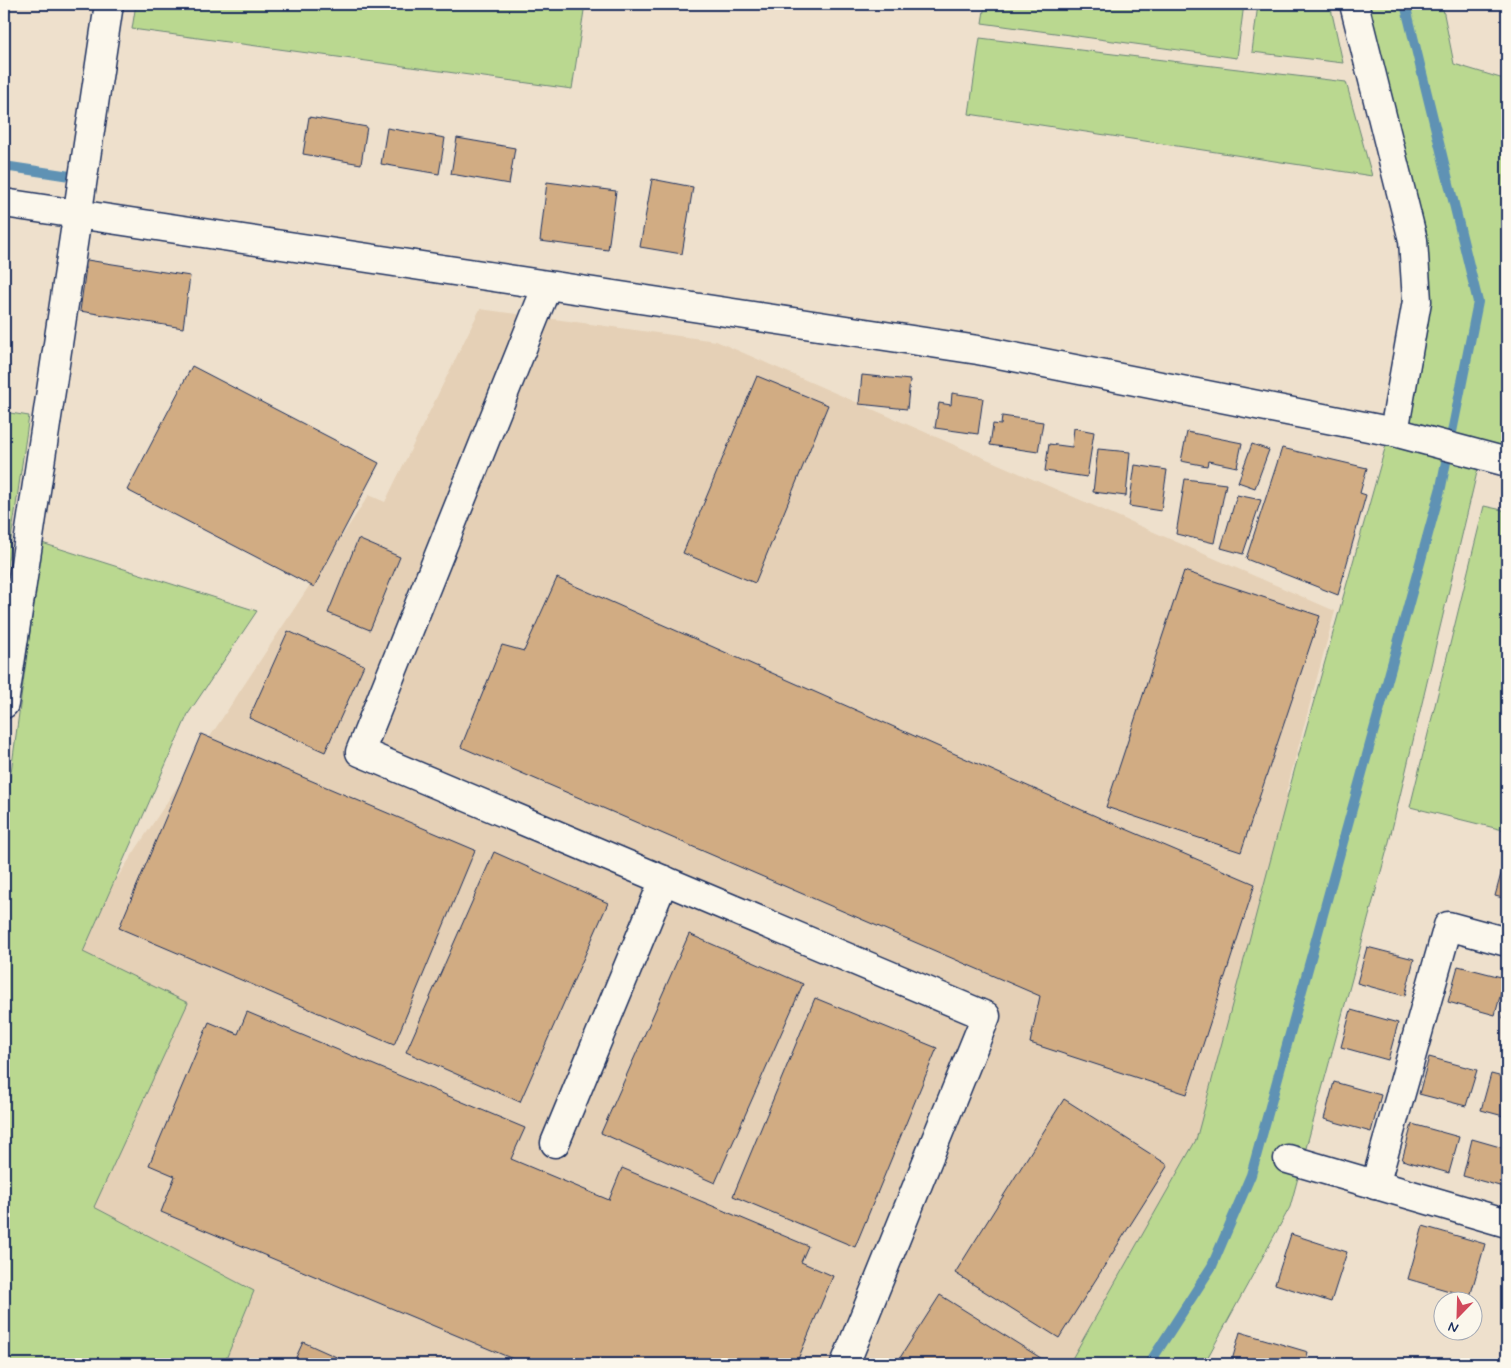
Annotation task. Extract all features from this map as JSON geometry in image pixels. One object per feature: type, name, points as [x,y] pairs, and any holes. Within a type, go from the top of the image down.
[{"type":"street","points":[[4,704],[109,4]]},
{"type":"street","points":[[1354,4],[1413,240],[1416,301],[1406,435]]},
{"type":"street","points":[[4,203],[978,350],[1406,435],[1507,459]]},
{"type":"street","points":[[547,286],[360,752],[986,1016],[845,1364]]},
{"type":"street","points":[[555,1143],[664,880]]},
{"type":"street","points":[[1375,1185],[1448,926],[1507,942]]},
{"type":"street","points":[[1288,1159],[1507,1223]]},
{"type":"shaded area","points":[[480,309],[716,341],[1335,611],[1286,793],[1296,796],[1208,1131],[1074,1364],[4,1364],[4,1085],[98,907],[369,495],[385,502]]},
{"type":"green space","points":[[136,4],[585,4],[572,89],[132,29]]},
{"type":"green space","points":[[985,4],[1244,4],[1237,58],[982,23]]},
{"type":"green space","points":[[1258,4],[1330,4],[1343,63],[1252,52]]},
{"type":"green space","points":[[1354,4],[1442,4],[1454,64],[1507,80],[1507,437],[1478,468],[1388,846],[1290,1207],[1204,1364],[1069,1364],[1196,1140],[1295,768],[1402,388],[1401,193]]},
{"type":"green space","points":[[980,38],[1346,82],[1372,176],[969,114]]},
{"type":"green space","points":[[4,412],[29,416],[4,588]]},
{"type":"green space","points":[[1484,506],[1507,511],[1507,831],[1410,807]]},
{"type":"green space","points":[[42,543],[257,611],[188,714],[83,952],[188,1003],[94,1207],[254,1291],[224,1364],[4,1364],[4,824]]},
{"type":"building","points":[[309,117],[367,127],[361,164],[303,154]]},
{"type":"building","points":[[387,128],[445,138],[439,174],[381,164]]},
{"type":"building","points":[[457,138],[515,148],[509,184],[451,174]]},
{"type":"building","points":[[652,179],[693,187],[682,254],[640,247]]},
{"type":"building","points":[[547,182],[616,191],[608,250],[540,241]]},
{"type":"building","points":[[87,260],[190,276],[183,328],[80,311]]},
{"type":"building","points":[[192,366],[379,463],[314,587],[127,490]]},
{"type":"building","points":[[862,375],[910,380],[907,409],[859,404]]},
{"type":"building","points":[[757,376],[828,405],[755,583],[683,553]]},
{"type":"building","points":[[952,393],[983,398],[978,434],[935,428],[939,403],[951,405]]},
{"type":"building","points":[[1002,416],[1043,422],[1038,452],[990,445],[993,424],[1001,425]]},
{"type":"building","points":[[1074,428],[1094,432],[1087,477],[1045,471],[1049,444],[1072,447]]},
{"type":"building","points":[[1187,432],[1242,443],[1237,467],[1208,461],[1207,466],[1181,461]]},
{"type":"building","points":[[1252,444],[1269,450],[1255,488],[1238,482]]},
{"type":"building","points":[[1282,448],[1367,468],[1360,493],[1366,495],[1338,595],[1246,559]]},
{"type":"building","points":[[1098,449],[1130,452],[1126,496],[1093,492]]},
{"type":"building","points":[[1135,465],[1167,470],[1161,511],[1129,506]]},
{"type":"building","points":[[1185,479],[1226,484],[1214,543],[1176,534]]},
{"type":"building","points":[[1237,495],[1261,500],[1243,554],[1221,548]]},
{"type":"building","points":[[358,539],[400,557],[370,630],[328,613]]},
{"type":"building","points":[[1184,571],[1320,616],[1241,852],[1106,807]]},
{"type":"building","points":[[557,578],[1100,818],[1255,884],[1187,1094],[1030,1043],[1040,996],[461,747],[502,645],[524,651]]},
{"type":"building","points":[[288,631],[364,665],[325,752],[249,718]]},
{"type":"building","points":[[201,734],[475,850],[394,1045],[119,928]]},
{"type":"building","points":[[494,852],[608,903],[520,1102],[406,1052]]},
{"type":"building","points":[[1505,859],[1507,860],[1507,899],[1495,896]]},
{"type":"building","points":[[689,934],[803,984],[715,1183],[601,1133]]},
{"type":"building","points":[[1367,947],[1414,959],[1405,996],[1357,983]]},
{"type":"building","points":[[1458,966],[1505,978],[1495,1015],[1448,1002]]},
{"type":"building","points":[[815,998],[937,1048],[855,1247],[733,1196]]},
{"type":"building","points":[[1507,1002],[1507,1019],[1503,1018]]},
{"type":"building","points":[[1351,1010],[1398,1023],[1388,1060],[1341,1047]]},
{"type":"building","points":[[247,1012],[525,1128],[511,1159],[609,1200],[622,1168],[808,1246],[801,1262],[833,1276],[796,1364],[525,1364],[161,1212],[175,1176],[149,1165],[209,1022],[238,1034]]},
{"type":"building","points":[[1429,1057],[1477,1070],[1466,1106],[1419,1094]]},
{"type":"building","points":[[1491,1074],[1507,1078],[1507,1117],[1481,1110]]},
{"type":"building","points":[[1334,1082],[1381,1095],[1371,1132],[1324,1119]]},
{"type":"building","points":[[1064,1099],[1168,1165],[1059,1338],[955,1273]]},
{"type":"building","points":[[1412,1124],[1459,1137],[1449,1173],[1402,1160]]},
{"type":"building","points":[[1472,1139],[1507,1149],[1507,1188],[1463,1176]]},
{"type":"building","points":[[1423,1226],[1485,1244],[1472,1290],[1446,1290],[1408,1279]]},
{"type":"building","points":[[1291,1234],[1347,1252],[1331,1302],[1275,1284]]},
{"type":"building","points":[[940,1295],[1044,1360],[1041,1364],[896,1364]]},
{"type":"building","points":[[1240,1332],[1308,1352],[1305,1364],[1231,1364]]},
{"type":"building","points":[[303,1342],[352,1364],[293,1364]]},
{"type":"waterway","points":[[1149,1364],[1212,1266],[1251,1175],[1441,487],[1478,302],[1405,4]]},
{"type":"waterway","points":[[4,166],[83,178]]}]
